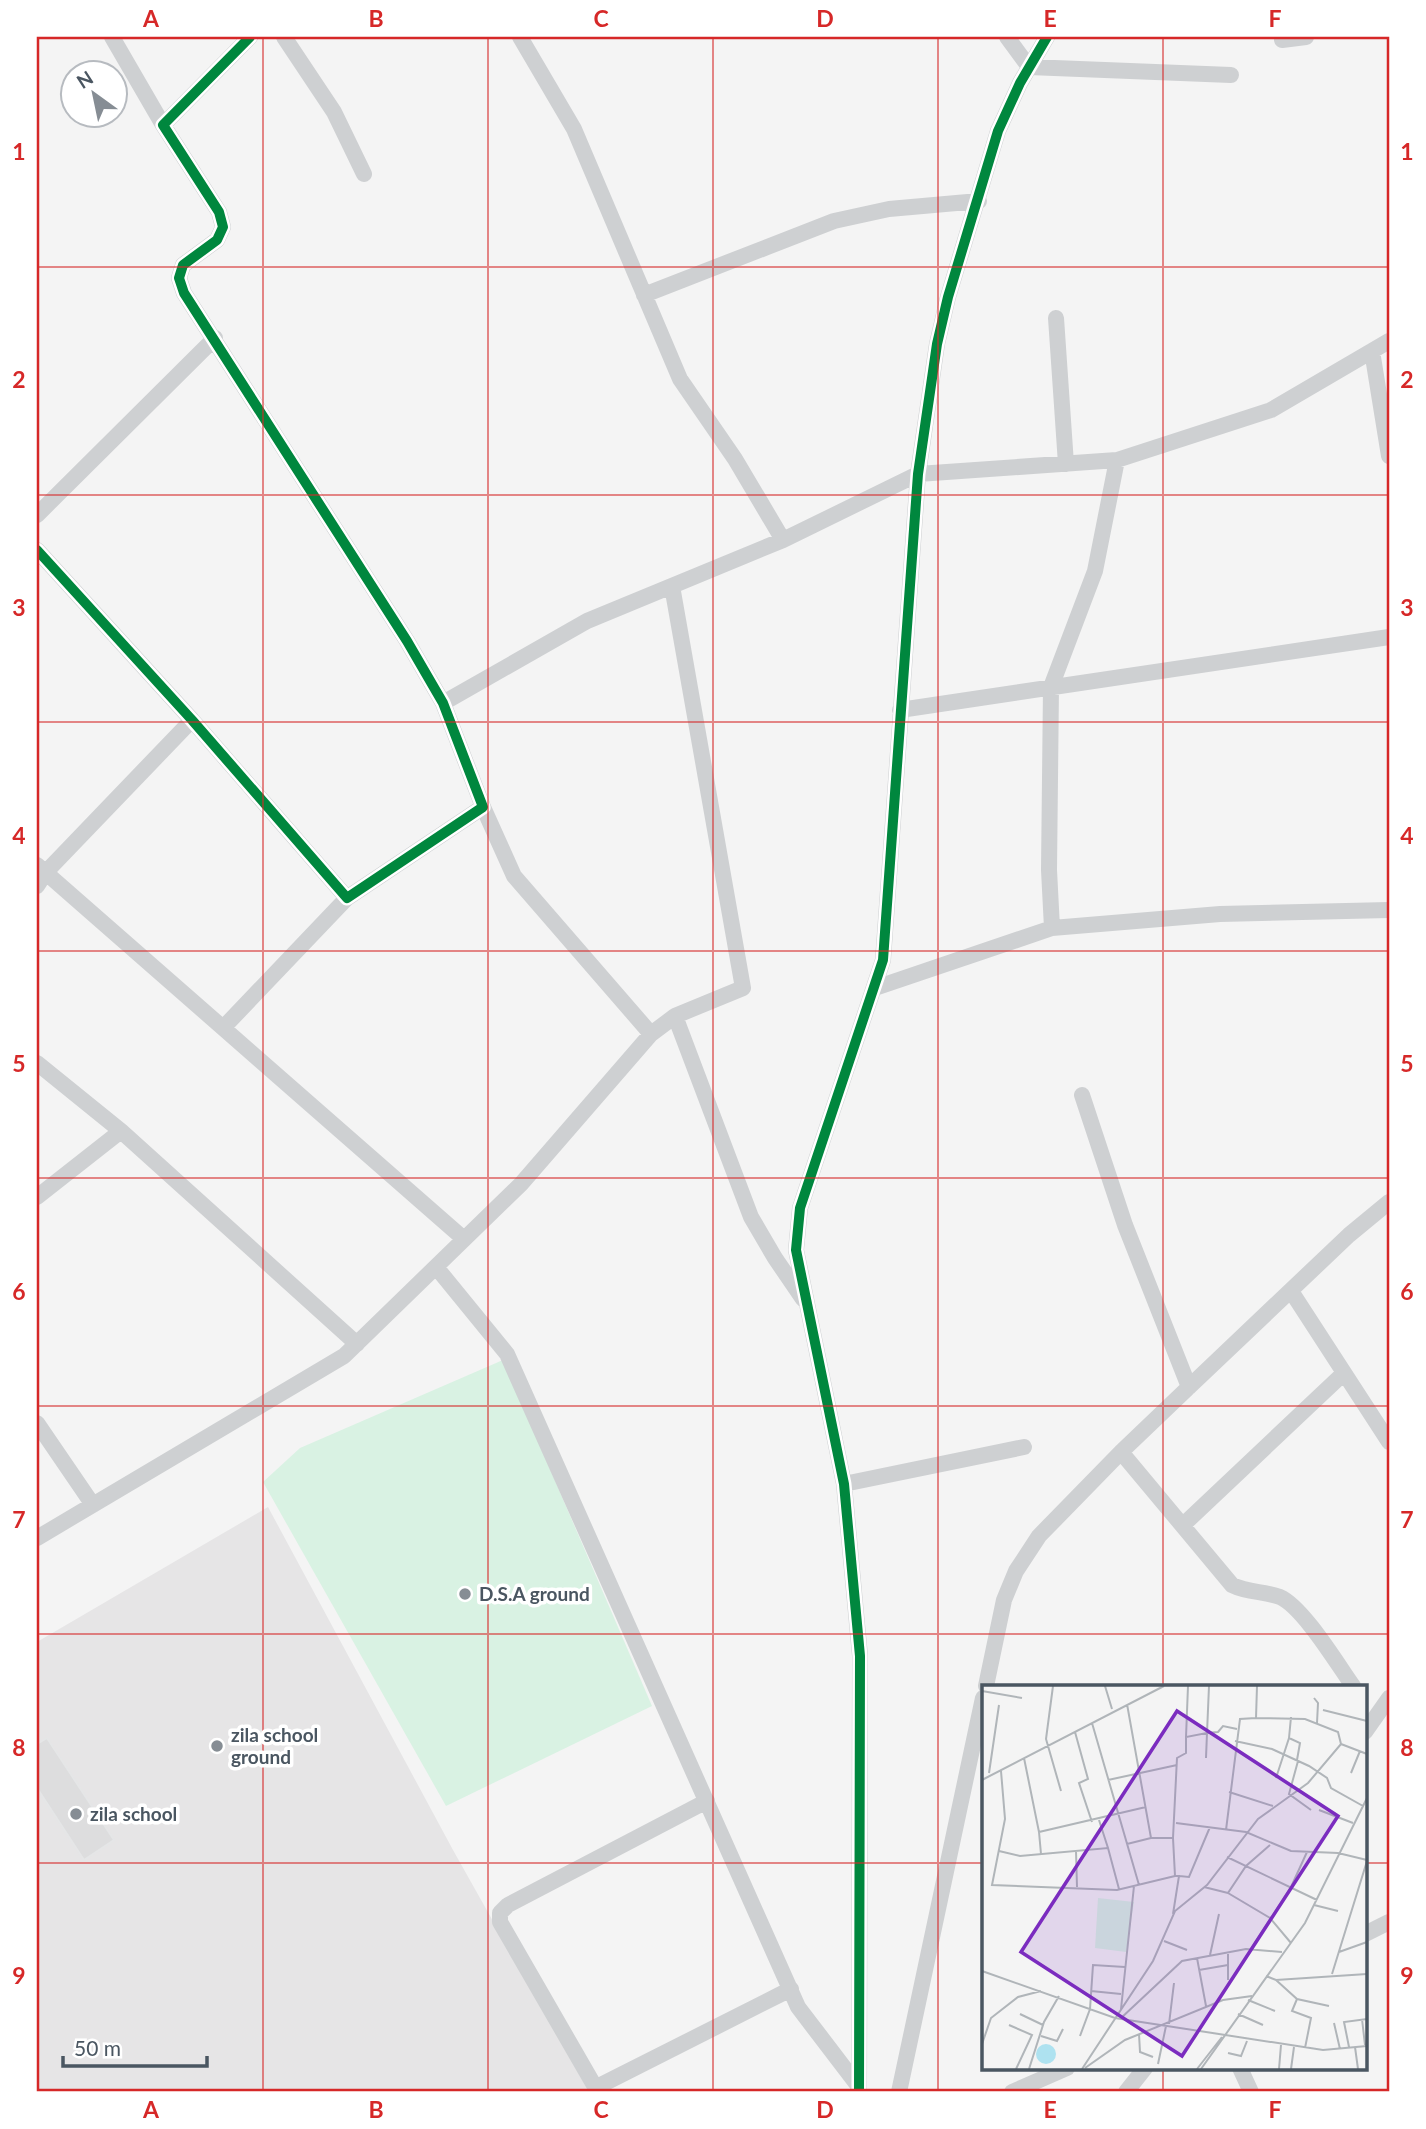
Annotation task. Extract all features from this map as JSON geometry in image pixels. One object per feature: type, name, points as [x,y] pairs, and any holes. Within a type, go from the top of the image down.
[{"type":"street","points":[[112,37],[163,125],[219,212],[223,227],[217,240],[183,265],[179,278],[184,293],[407,641],[443,703],[483,807],[514,876],[651,1034]]},
{"type":"street","points":[[163,125],[250,37]]},
{"type":"street","points":[[284,37],[334,112],[364,174]]},
{"type":"street","points":[[520,37],[574,129],[680,379],[735,459],[783,540]]},
{"type":"street","points":[[1007,37],[1029,67]]},
{"type":"street","points":[[859,2089],[860,1656],[844,1484],[796,1250],[800,1208],[883,960],[918,474],[940,332],[998,131],[1046,37]]},
{"type":"street","points":[[1282,40],[1306,37]]},
{"type":"street","points":[[1029,67],[1231,75]]},
{"type":"street","points":[[644,295],[834,221],[889,209],[979,201]]},
{"type":"street","points":[[1056,318],[1066,464]]},
{"type":"street","points":[[37,515],[215,338]]},
{"type":"street","points":[[443,703],[587,621],[783,540],[918,474],[1117,460],[1271,410],[1389,341]]},
{"type":"street","points":[[1372,351],[1389,456]]},
{"type":"street","points":[[1052,928],[1049,870],[1051,687],[1094,571],[1117,460]]},
{"type":"street","points":[[37,550],[192,720],[347,898]]},
{"type":"street","points":[[37,1538],[344,1356],[521,1184],[651,1034],[675,1016],[743,988],[672,586]]},
{"type":"street","points":[[900,710],[1389,637]]},
{"type":"street","points":[[192,720],[40,874],[223,1027],[464,1239]]},
{"type":"street","points":[[223,1027],[347,898],[483,807]]},
{"type":"street","points":[[875,988],[1052,928],[1220,914],[1389,910]]},
{"type":"street","points":[[675,1016],[751,1217],[807,1304]]},
{"type":"street","points":[[37,1063],[121,1131],[357,1344]]},
{"type":"street","points":[[1083,1095],[1125,1225],[1189,1387]]},
{"type":"street","points":[[37,1197],[121,1131]]},
{"type":"street","points":[[986,1685],[1004,1600],[1016,1572],[1039,1536],[1189,1387],[1349,1236],[1389,1202]]},
{"type":"street","points":[[436,1267],[507,1354],[798,2007],[859,2089]]},
{"type":"street","points":[[1291,1291],[1389,1442]]},
{"type":"street","points":[[1183,1525],[1345,1373]]},
{"type":"street","points":[[37,1423],[93,1505]]},
{"type":"street","points":[[844,1484],[1024,1447]]},
{"type":"street","points":[[1121,1452],[1232,1585],[1243,1590],[1280,1597],[1290,1604],[1320,1639],[1352,1685]]},
{"type":"street","points":[[1370,1725],[1389,1699]]},
{"type":"street","points":[[899,2092],[982,1703]]},
{"type":"street","points":[[707,1801],[508,1905],[500,1913],[500,1922],[596,2090],[791,1989]]},
{"type":"street","points":[[1366,1934],[1389,1922]]},
{"type":"street","points":[[1012,2092],[1062,2070]]},
{"type":"street","points":[[1126,2092],[1143,2070]]},
{"type":"street","points":[[1241,2070],[1251,2092]]},
{"type":"shaded area","name":"zila school ground","points":[[268,1507],[453,1850],[589,2092],[37,2092],[37,1642]]},
{"type":"green space","name":"D.S.A ground","points":[[503,1360],[652,1706],[446,1806],[263,1482],[300,1448]]},
{"type":"building","name":"zila school","points":[[47,1738],[114,1840],[84,1860],[37,1788],[37,1744]]},
{"type":"cycle path","points":[[37,550],[192,720],[347,898],[483,807],[443,703],[407,641],[184,293],[179,278],[183,265],[217,240],[223,227],[219,212],[163,125],[250,37]]},
{"type":"cycle path","points":[[859,2092],[860,1656],[844,1484],[796,1250],[800,1208],[883,960],[918,474],[937,344],[948,297],[998,131],[1020,83],[1047,37]]},
{"type":"place","name":"D.S.A ground","points":[[465,1594]]},
{"type":"place","name":"zila school ground","points":[[217,1746]]},
{"type":"place","name":"zila school","points":[[76,1814]]}]
